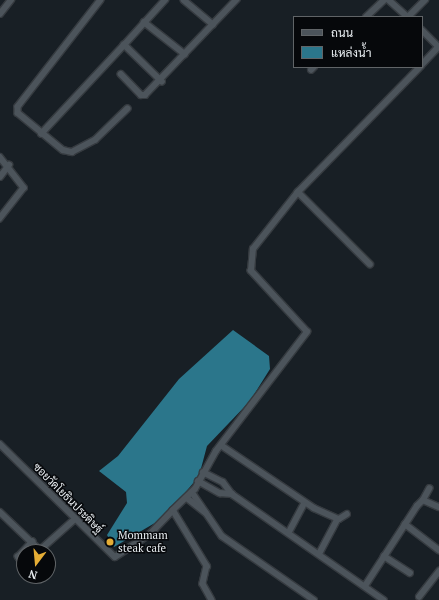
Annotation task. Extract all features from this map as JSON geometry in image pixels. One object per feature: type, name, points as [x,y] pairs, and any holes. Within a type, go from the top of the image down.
[{"type":"street","points":[[0,14],[11,0]]},
{"type":"street","points":[[101,0],[18,107],[20,115],[41,134],[63,150],[75,152],[94,140],[127,109]]},
{"type":"street","points":[[41,134],[165,0]]},
{"type":"street","points":[[184,0],[213,24]]},
{"type":"street","points":[[121,74],[142,95],[162,82],[185,54],[236,0]]},
{"type":"street","points":[[367,16],[384,0]]},
{"type":"street","points":[[389,0],[407,16]]},
{"type":"street","points":[[409,16],[425,0]]},
{"type":"street","points":[[144,22],[185,54]]},
{"type":"street","points":[[423,31],[439,47],[423,64]]},
{"type":"street","points":[[124,45],[162,82]]},
{"type":"street","points":[[212,600],[203,584],[207,566],[173,510],[192,492],[220,445],[307,332],[249,267],[253,249],[298,192],[419,68]]},
{"type":"street","points":[[0,157],[9,165],[22,182],[23,191],[0,220]]},
{"type":"street","points":[[0,177],[9,165]]},
{"type":"street","points":[[298,192],[370,264]]},
{"type":"street","name":"ซอยวัดโยธินประดิษฐ์","points":[[0,444],[75,519],[117,557],[150,534],[173,510]]},
{"type":"street","points":[[220,445],[314,508],[339,519],[347,514]]},
{"type":"street","points":[[203,472],[223,482],[232,494],[289,532],[384,600]]},
{"type":"street","points":[[198,481],[220,493],[232,494]]},
{"type":"street","points":[[365,586],[429,489]]},
{"type":"street","points":[[192,492],[205,506],[206,513]]},
{"type":"street","points":[[187,498],[206,513],[222,536],[314,600]]},
{"type":"street","points":[[423,500],[439,507]]},
{"type":"street","points":[[289,532],[303,506]]},
{"type":"street","points":[[0,512],[32,542]]},
{"type":"street","points":[[48,544],[75,519]]},
{"type":"street","points":[[319,554],[336,522]]},
{"type":"street","points":[[405,524],[439,550]]},
{"type":"street","points":[[384,556],[410,573]]},
{"type":"street","points":[[419,597],[439,571]]},
{"type":"water","points":[[233,330],[269,356],[270,369],[250,401],[207,446],[199,476],[165,517],[114,547],[107,535],[127,503],[126,492],[99,471],[118,456],[179,379]]},
{"type":"place","name":"Mommam steak cafe","points":[[110,542]]}]
